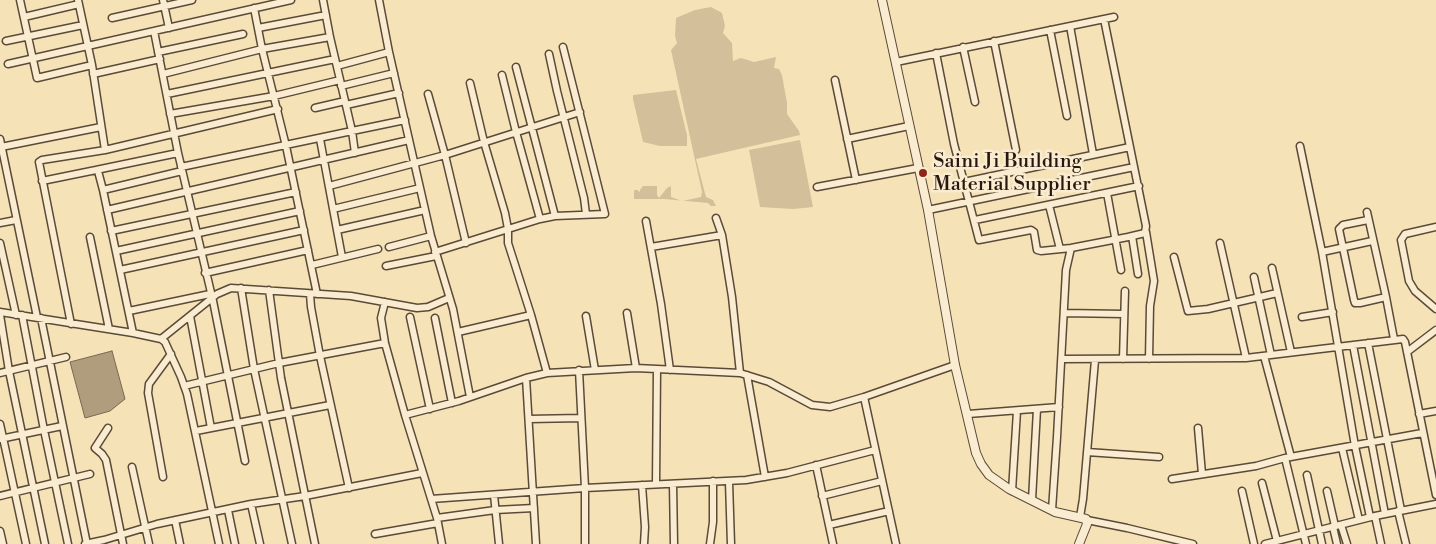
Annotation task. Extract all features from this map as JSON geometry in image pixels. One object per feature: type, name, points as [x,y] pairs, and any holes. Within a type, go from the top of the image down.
[{"type":"street","points":[[20,0],[37,78],[92,65]]},
{"type":"street","points":[[112,18],[163,3],[192,0]]},
{"type":"street","points":[[8,64],[290,0]]},
{"type":"street","points":[[323,0],[352,131],[355,153]]},
{"type":"street","points":[[379,0],[431,236],[458,332],[470,397]]},
{"type":"street","points":[[882,0],[928,210],[955,365],[976,453],[981,464],[988,474],[1012,491],[1052,510],[1193,544]]},
{"type":"street","points":[[24,17],[78,2],[92,65],[105,150]]},
{"type":"street","points":[[163,3],[169,28]]},
{"type":"street","points":[[254,8],[312,265],[313,295],[311,307],[348,488]]},
{"type":"street","points":[[258,28],[326,15]]},
{"type":"street","points":[[896,62],[1114,17]]},
{"type":"street","points":[[1104,19],[1146,226],[1154,281],[1150,306],[1149,359]]},
{"type":"street","points":[[6,42],[83,25]]},
{"type":"street","points":[[1070,26],[1094,154]]},
{"type":"street","points":[[1050,30],[1067,116]]},
{"type":"street","points":[[154,31],[181,169],[212,300],[245,461]]},
{"type":"street","points":[[93,74],[243,34]]},
{"type":"street","points":[[163,74],[262,49],[330,37]]},
{"type":"street","points":[[994,41],[1016,150]]},
{"type":"street","points":[[386,266],[436,254],[540,219],[555,216],[605,214],[563,47]]},
{"type":"street","points":[[963,48],[975,102]]},
{"type":"street","points":[[167,94],[389,52]]},
{"type":"street","points":[[936,53],[954,144],[979,240],[1031,230],[1034,232],[1038,251],[1060,250],[1146,232]]},
{"type":"street","points":[[549,54],[579,175],[586,214]]},
{"type":"street","points":[[516,67],[555,216]]},
{"type":"street","points":[[170,114],[394,74]]},
{"type":"street","points":[[502,75],[540,219]]},
{"type":"street","points":[[835,80],[856,180]]},
{"type":"street","points":[[470,83],[484,142],[505,213],[508,243],[547,373]]},
{"type":"street","points":[[315,108],[398,93]]},
{"type":"street","points":[[428,94],[466,244]]},
{"type":"street","points":[[71,324],[39,165],[40,160],[105,150],[278,109]]},
{"type":"street","points":[[329,186],[445,155],[531,126],[580,112]]},
{"type":"street","points":[[103,190],[181,169],[405,120]]},
{"type":"street","points":[[847,139],[910,126]]},
{"type":"street","points":[[2,147],[101,127]]},
{"type":"street","points":[[0,139],[2,160],[49,360],[86,544],[101,542],[121,534],[175,520],[251,504],[305,496],[422,473]]},
{"type":"street","points":[[320,139],[342,258]]},
{"type":"street","points":[[107,210],[409,140]]},
{"type":"street","points":[[1300,146],[1322,252],[1356,446],[1372,517],[1381,544]]},
{"type":"street","points":[[964,182],[1130,147]]},
{"type":"street","points":[[42,180],[178,153]]},
{"type":"street","points":[[928,210],[1134,166]]},
{"type":"street","points":[[817,187],[918,168]]},
{"type":"street","points":[[96,170],[98,171],[103,190],[133,333]]},
{"type":"street","points":[[975,220],[1138,186]]},
{"type":"street","points":[[334,209],[420,188]]},
{"type":"street","points":[[111,231],[296,192]]},
{"type":"street","points":[[1107,193],[1121,270]]},
{"type":"street","points":[[1048,204],[1060,250]]},
{"type":"street","points":[[337,230],[425,210]]},
{"type":"street","points":[[116,251],[196,232],[300,211]]},
{"type":"street","points":[[1367,212],[1394,339]]},
{"type":"street","points":[[716,218],[722,235],[744,374],[765,477]]},
{"type":"street","points":[[0,223],[16,220]]},
{"type":"street","points":[[1368,220],[1340,227],[1355,303],[1386,297]]},
{"type":"street","points":[[646,221],[666,335],[670,370]]},
{"type":"street","points":[[1436,227],[1405,234],[1401,240],[1409,281],[1415,291],[1436,309]]},
{"type":"street","points":[[120,270],[304,230]]},
{"type":"street","points":[[651,247],[722,235]]},
{"type":"street","points":[[388,247],[431,236]]},
{"type":"street","points":[[1132,236],[1138,274]]},
{"type":"street","points":[[90,237],[109,329]]},
{"type":"street","points":[[1322,252],[1372,241]]},
{"type":"street","points":[[0,243],[31,365],[68,544]]},
{"type":"street","points":[[1220,243],[1246,358]]},
{"type":"street","points":[[1052,510],[1066,264],[1071,248]]},
{"type":"street","points":[[312,265],[378,249]]},
{"type":"street","points":[[205,273],[308,250]]},
{"type":"street","points":[[1174,257],[1187,311],[1208,309],[1277,293]]},
{"type":"street","points":[[1272,268],[1291,352]]},
{"type":"street","points":[[1254,277],[1306,544]]},
{"type":"street","points":[[163,340],[191,320],[222,291],[241,290],[351,296],[384,306],[422,308],[450,299]]},
{"type":"street","points":[[241,290],[254,369],[292,544]]},
{"type":"street","points":[[1124,359],[1125,291]]},
{"type":"street","points":[[269,293],[279,363],[315,544]]},
{"type":"street","points":[[129,311],[212,300]]},
{"type":"street","points":[[384,306],[381,318],[384,343],[437,521],[442,544]]},
{"type":"street","points":[[1302,317],[1333,312]]},
{"type":"street","points":[[45,544],[21,435],[0,313],[109,329],[163,340],[184,386],[214,512],[219,544]]},
{"type":"street","points":[[627,313],[636,368]]},
{"type":"street","points":[[1064,313],[1124,314]]},
{"type":"street","points":[[458,332],[531,315]]},
{"type":"street","points":[[586,316],[595,370]]},
{"type":"street","points":[[410,317],[430,409]]},
{"type":"street","points":[[435,318],[452,403]]},
{"type":"street","points":[[191,320],[211,428]]},
{"type":"street","points":[[1407,352],[1436,330]]},
{"type":"street","points":[[1062,359],[1246,358],[1394,339],[1404,340],[1436,494]]},
{"type":"street","points":[[184,386],[279,363],[384,343]]},
{"type":"street","points":[[1368,343],[1406,544]]},
{"type":"street","points":[[1353,345],[1370,442],[1386,514]]},
{"type":"street","points":[[163,477],[148,393],[149,384],[170,352]]},
{"type":"street","points":[[0,373],[66,357]]},
{"type":"street","points":[[1079,544],[1087,524],[1084,519],[1083,499],[1095,360]]},
{"type":"street","points":[[404,415],[452,403],[526,378],[547,373],[636,368],[744,374],[768,382],[817,406],[835,407],[955,365]]},
{"type":"street","points":[[579,370],[585,488],[585,544]]},
{"type":"street","points":[[656,484],[657,370]]},
{"type":"street","points":[[526,378],[536,544]]},
{"type":"street","points":[[864,397],[896,544]]},
{"type":"street","points":[[196,431],[330,405]]},
{"type":"street","points":[[968,414],[1059,407]]},
{"type":"street","points":[[1032,500],[1037,409]]},
{"type":"street","points":[[1012,491],[1016,411]]},
{"type":"street","points":[[1419,414],[1436,411]]},
{"type":"street","points":[[529,419],[581,418]]},
{"type":"street","points":[[0,424],[1,439],[26,544]]},
{"type":"street","points":[[1,439],[62,426]]},
{"type":"street","points":[[108,428],[95,446],[95,450],[102,454],[106,460],[123,544]]},
{"type":"street","points":[[1198,428],[1202,474]]},
{"type":"street","points":[[1172,479],[1256,466],[1288,458],[1422,433]]},
{"type":"street","points":[[1342,448],[1359,520]]},
{"type":"street","points":[[430,499],[585,488],[713,481],[728,482],[765,477],[875,450]]},
{"type":"street","points":[[1087,452],[1159,457]]},
{"type":"street","points":[[816,465],[833,544]]},
{"type":"street","points":[[132,467],[149,544]]},
{"type":"street","points":[[0,496],[90,474]]},
{"type":"street","points":[[1306,475],[1322,544]]},
{"type":"street","points":[[710,544],[713,522],[713,481]]},
{"type":"street","points":[[822,496],[882,481]]},
{"type":"street","points":[[728,482],[731,544]]},
{"type":"street","points":[[1262,483],[1275,542]]},
{"type":"street","points":[[673,484],[674,544]]},
{"type":"street","points":[[642,485],[645,526],[644,544]]},
{"type":"street","points":[[1242,490],[1254,544]]},
{"type":"street","points":[[1327,491],[1336,526],[1337,544]]},
{"type":"street","points":[[494,494],[499,544]]},
{"type":"street","points":[[251,504],[260,544]]},
{"type":"street","points":[[1265,544],[1400,510],[1436,504]]},
{"type":"street","points":[[375,534],[495,510],[534,508]]},
{"type":"street","points":[[228,510],[235,544]]},
{"type":"street","points":[[829,525],[889,511]]},
{"type":"street","points":[[175,520],[180,544]]},
{"type":"street","points":[[1336,526],[1347,544]]},
{"type":"street","points":[[0,531],[3,544]]},
{"type":"shaded area","points":[[711,7],[722,13],[725,26],[723,33],[732,43],[733,61],[741,58],[754,62],[776,57],[774,68],[779,69],[782,75],[787,114],[800,135],[696,159],[706,197],[713,200],[716,206],[711,206],[708,203],[683,201],[701,197],[702,192],[671,50],[677,43],[675,36],[676,18],[695,10]]},
{"type":"shaded area","points":[[676,90],[687,135],[687,146],[660,146],[643,142],[633,95]]},
{"type":"shaded area","points":[[800,140],[813,207],[793,209],[760,207],[749,150]]},
{"type":"shaded area","points":[[643,186],[657,186],[659,198],[671,186],[671,197],[681,201],[634,199],[634,190],[640,192]]},
{"type":"shaded area","points":[[112,351],[125,399],[110,411],[85,418],[70,362]]},
{"type":"place","name":"Saini Ji Building Material Supplier","points":[[923,173]]}]
